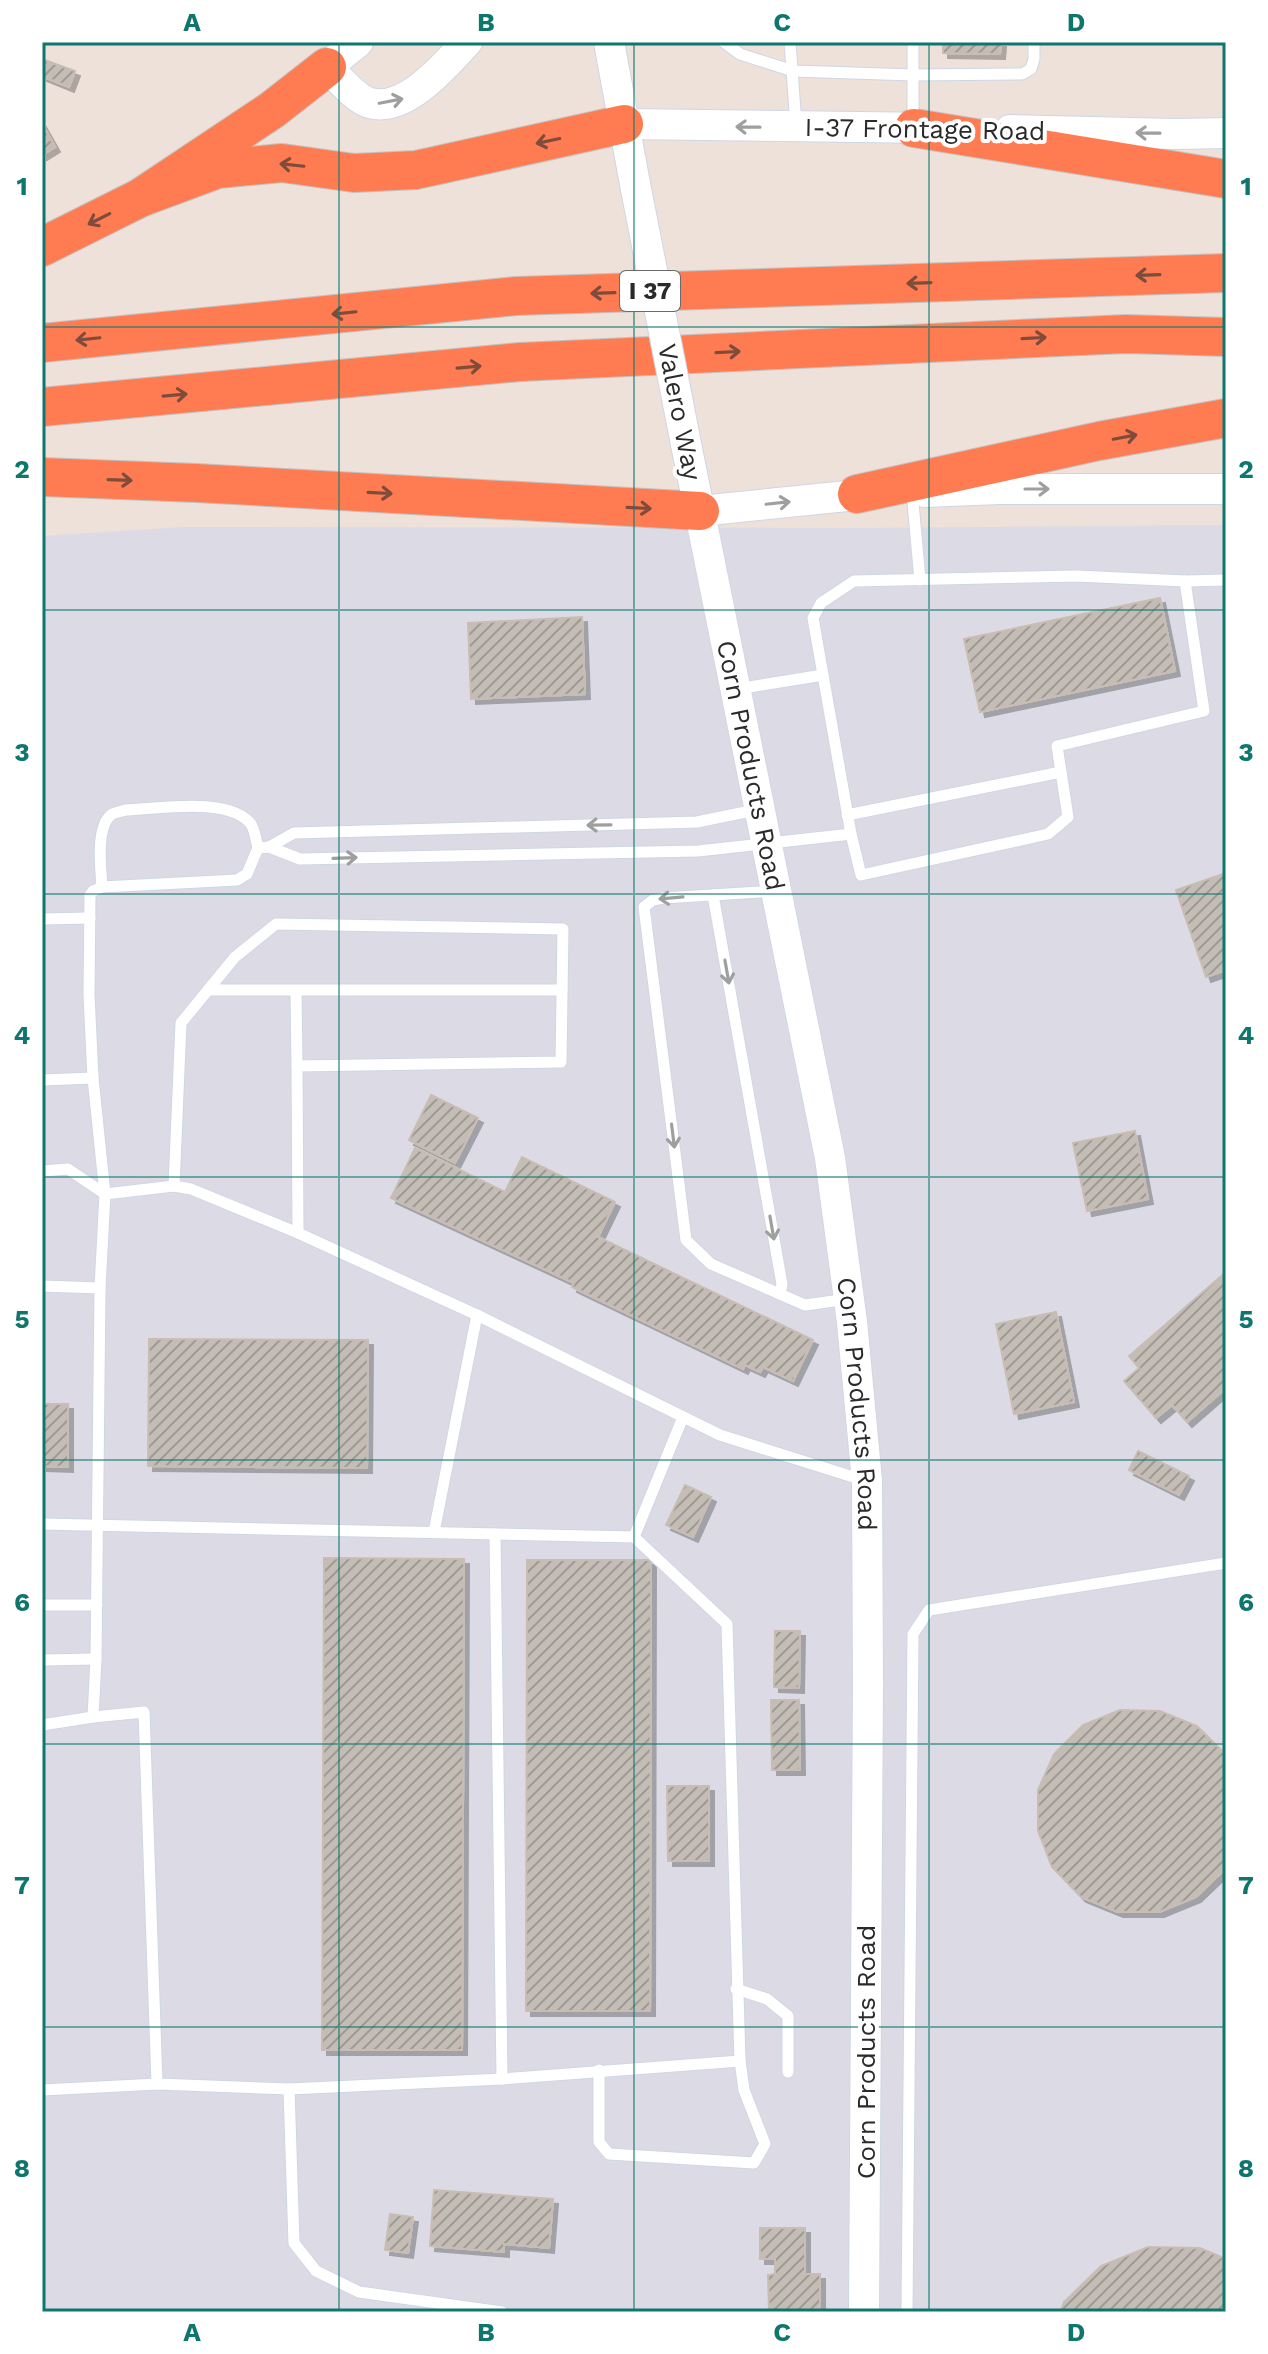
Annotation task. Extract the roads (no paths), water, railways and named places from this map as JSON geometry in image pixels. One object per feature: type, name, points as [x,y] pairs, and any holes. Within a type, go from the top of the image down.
[{"type":"highway","points":[[140,198],[272,110],[327,67]]},
{"type":"highway","points":[[42,247],[140,198],[218,169],[282,163],[354,173],[416,170],[624,124]]},
{"type":"highway","points":[[914,128],[1226,179]]},
{"type":"highway","name":"I 37","points":[[42,343],[516,296],[1226,273]]},
{"type":"highway","points":[[42,407],[520,362],[1126,334],[1226,337]]},
{"type":"highway","points":[[857,494],[1099,441],[1226,418]]},
{"type":"highway","points":[[42,477],[700,511]]},
{"type":"main road","points":[[358,42],[327,67],[369,103],[388,104],[404,99],[428,81],[467,42]]},
{"type":"main road","points":[[611,45],[624,124]]},
{"type":"main road","name":"I-37 Frontage Road","points":[[624,124],[1226,133]]},
{"type":"main road","name":"Valero Way","points":[[624,124],[700,511]]},
{"type":"main road","points":[[700,511],[857,494],[999,489],[1226,489]]},
{"type":"main road","name":"Corn Products Road","points":[[700,511],[830,1158],[849,1299],[867,1481],[864,2312]]},
{"type":"lane","points":[[724,42],[740,54],[793,71],[913,75],[1022,74],[1031,69],[1034,42]]},
{"type":"lane","points":[[790,42],[797,127]]},
{"type":"lane","points":[[913,42],[914,128]]},
{"type":"lane","points":[[912,492],[920,580]]},
{"type":"lane","points":[[1185,581],[1204,711],[1057,746],[1068,817],[1048,834],[861,875],[847,815],[813,618],[821,603],[854,581],[1077,576],[1226,580]]},
{"type":"lane","points":[[736,689],[823,675]]},
{"type":"lane","points":[[847,815],[1061,772]]},
{"type":"lane","points":[[102,887],[99,847],[106,823],[113,814],[125,810],[210,806],[237,812],[252,826],[264,848],[300,859],[698,851],[851,834]]},
{"type":"lane","points":[[93,1717],[100,1288],[105,1194],[93,1078],[89,995],[90,895],[102,887],[237,880],[247,874],[264,848],[294,833],[697,822],[760,809]]},
{"type":"lane","points":[[776,891],[663,898],[653,900],[644,907],[686,1240],[711,1264],[805,1305],[849,1299]]},
{"type":"lane","points":[[713,895],[782,1284],[780,1294]]},
{"type":"lane","points":[[42,919],[90,918]]},
{"type":"lane","points":[[174,1186],[181,1023],[235,957],[276,924],[563,929],[561,1062],[297,1066]]},
{"type":"lane","points":[[208,990],[562,990]]},
{"type":"lane","points":[[296,991],[298,1233]]},
{"type":"lane","points":[[42,1080],[93,1078]]},
{"type":"lane","points":[[42,1171],[68,1169],[105,1194],[174,1186],[191,1189],[298,1233],[477,1315],[720,1435],[867,1481]]},
{"type":"lane","points":[[42,1286],[100,1288]]},
{"type":"lane","points":[[434,1532],[477,1315]]},
{"type":"lane","points":[[634,1537],[683,1417]]},
{"type":"lane","points":[[42,1524],[634,1537],[727,1624],[740,2061],[744,2090],[765,2144],[754,2163],[609,2154],[599,2142],[599,2070]]},
{"type":"lane","points":[[495,1534],[502,2079]]},
{"type":"lane","points":[[907,2312],[913,1634],[929,1610],[1226,1563]]},
{"type":"lane","points":[[42,1605],[97,1605]]},
{"type":"lane","points":[[42,1660],[96,1659]]},
{"type":"lane","points":[[42,1725],[144,1712],[157,2084]]},
{"type":"lane","points":[[736,1989],[767,1999],[788,2016],[788,2072]]},
{"type":"lane","points":[[42,2090],[157,2084],[289,2089],[502,2079],[740,2061]]},
{"type":"lane","points":[[289,2089],[294,2243],[316,2271],[359,2292],[502,2312]]}]
